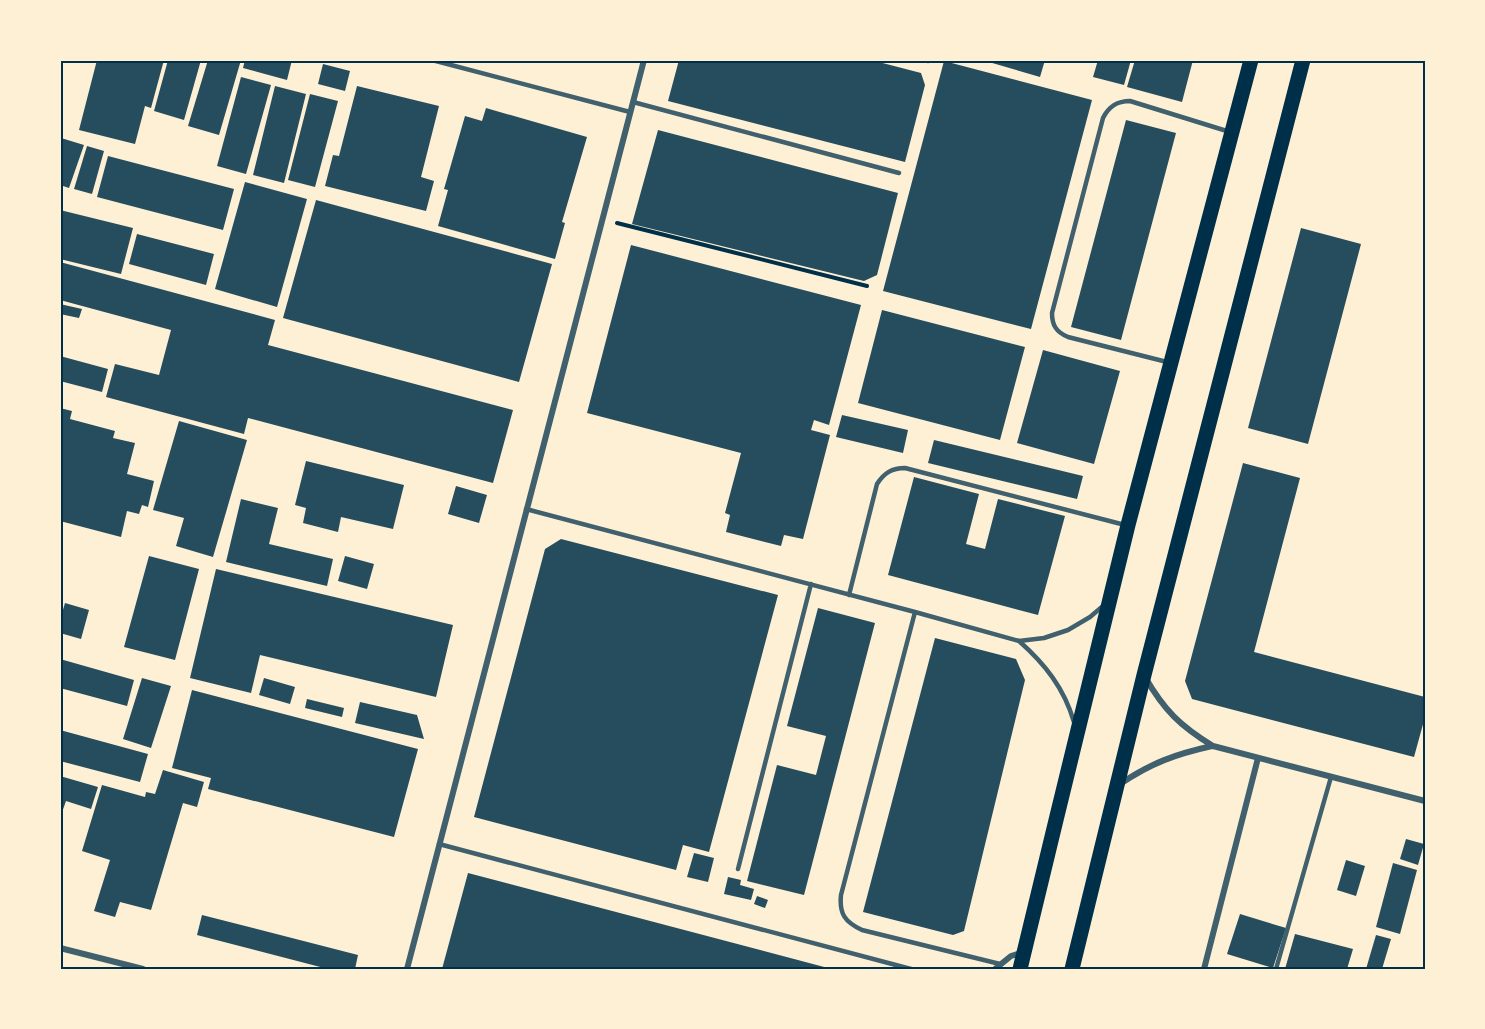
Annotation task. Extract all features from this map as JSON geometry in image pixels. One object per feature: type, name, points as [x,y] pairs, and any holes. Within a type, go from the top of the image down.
[{"type":"main road","points":[[1020,969],[1109,600],[1251,60]]},
{"type":"main road","points":[[1072,969],[1144,675],[1303,60]]},
{"type":"street","points":[[406,969],[644,60]]},
{"type":"street","points":[[1144,675],[1156,697],[1172,716],[1191,733],[1213,746],[1425,801]]},
{"type":"street","points":[[1117,786],[1162,760],[1187,751],[1213,746]]},
{"type":"street","points":[[1204,969],[1258,758]]},
{"type":"street","points":[[60,948],[143,969]]},
{"type":"street","points":[[998,966],[1011,956],[1024,951]]},
{"type":"lane","points":[[432,60],[630,112]]},
{"type":"lane","points":[[1170,363],[1068,337],[1055,328],[1052,321],[1052,313],[1103,118],[1113,105],[1122,101],[1130,101],[1232,132]]},
{"type":"lane","points":[[633,102],[899,173]]},
{"type":"lane","points":[[849,595],[877,484],[888,471],[896,468],[905,468],[1128,526]]},
{"type":"lane","points":[[526,509],[1019,641],[1044,638],[1068,630],[1090,617],[1109,600]]},
{"type":"lane","points":[[738,869],[811,584]]},
{"type":"lane","points":[[915,612],[840,906],[851,925],[862,930],[998,966]]},
{"type":"lane","points":[[1019,641],[1050,672],[1062,690],[1077,730]]},
{"type":"lane","points":[[1276,969],[1331,777]]},
{"type":"lane","points":[[439,844],[911,969]]},
{"type":"path","points":[[602,219],[867,286]]},
{"type":"building","points":[[97,60],[164,60],[151,108],[145,106],[135,144],[79,130]]},
{"type":"building","points":[[168,60],[201,60],[184,120],[154,111]]},
{"type":"building","points":[[208,60],[241,60],[219,135],[188,126]]},
{"type":"building","points":[[245,60],[292,60],[287,80],[243,68]]},
{"type":"building","points":[[679,60],[871,60],[921,73],[925,85],[905,162],[668,101]]},
{"type":"building","points":[[982,60],[1045,60],[1040,77]]},
{"type":"building","points":[[1098,60],[1131,60],[1124,85],[1093,77]]},
{"type":"building","points":[[1135,60],[1193,60],[1182,102],[1127,87]]},
{"type":"building","points":[[944,61],[1092,100],[1031,329],[883,291]]},
{"type":"building","points":[[323,64],[350,71],[345,91],[318,84]]},
{"type":"building","points":[[241,77],[271,85],[246,174],[217,166]]},
{"type":"building","points":[[275,86],[306,94],[284,183],[253,175]]},
{"type":"building","points":[[357,86],[439,106],[421,177],[434,181],[426,211],[325,186],[333,155],[339,156]]},
{"type":"building","points":[[310,94],[338,101],[315,187],[288,180]]},
{"type":"building","points":[[486,108],[587,137],[562,222],[565,223],[555,259],[438,226],[448,190],[444,189],[465,116],[482,121]]},
{"type":"building","points":[[1126,120],[1176,133],[1121,340],[1071,327]]},
{"type":"building","points":[[658,130],[898,193],[877,275],[864,281],[632,224]]},
{"type":"building","points":[[61,138],[84,145],[69,188],[60,185]]},
{"type":"building","points":[[87,146],[104,151],[92,194],[74,189]]},
{"type":"building","points":[[108,156],[234,189],[223,230],[97,197]]},
{"type":"building","points":[[245,182],[307,199],[277,307],[215,289]]},
{"type":"building","points":[[316,200],[552,264],[519,382],[283,318]]},
{"type":"building","points":[[60,210],[133,228],[121,274],[60,259]]},
{"type":"building","points":[[1301,228],[1361,244],[1308,444],[1248,428]]},
{"type":"building","points":[[137,234],[214,254],[206,285],[129,264]]},
{"type":"building","points":[[631,245],[861,305],[829,425],[814,420],[811,430],[830,435],[803,539],[784,535],[781,546],[726,532],[730,515],[725,513],[741,453],[587,413]]},
{"type":"building","points":[[60,262],[275,320],[268,345],[513,410],[493,483],[248,418],[244,434],[106,397],[115,364],[159,375],[171,330],[60,300]]},
{"type":"building","points":[[60,304],[82,309],[79,318],[60,314]]},
{"type":"building","points":[[882,310],[1025,347],[1000,440],[858,403]]},
{"type":"building","points":[[1043,350],[1120,371],[1094,464],[1017,443]]},
{"type":"building","points":[[60,356],[108,369],[102,392],[60,381]]},
{"type":"building","points":[[60,408],[72,411],[70,419],[115,431],[113,438],[135,443],[127,474],[154,481],[148,507],[142,505],[139,514],[127,511],[121,537],[60,521]]},
{"type":"building","points":[[842,415],[908,430],[903,453],[836,437]]},
{"type":"building","points":[[179,421],[247,440],[213,557],[176,546],[184,518],[153,510]]},
{"type":"building","points":[[934,440],[1083,476],[1077,499],[928,463]]},
{"type":"building","points":[[306,461],[404,485],[393,529],[341,517],[338,532],[303,523],[306,508],[295,505]]},
{"type":"building","points":[[1243,463],[1300,478],[1254,652],[1425,697],[1425,717],[1414,757],[1192,699],[1185,681]]},
{"type":"building","points":[[914,477],[979,494],[966,544],[985,549],[998,499],[1065,516],[1038,615],[888,575]]},
{"type":"building","points":[[456,486],[487,495],[479,523],[448,514]]},
{"type":"building","points":[[241,499],[278,508],[269,544],[333,559],[327,586],[226,562]]},
{"type":"building","points":[[561,539],[778,595],[709,852],[683,845],[676,870],[474,817],[545,549]]},
{"type":"building","points":[[149,556],[199,569],[175,660],[124,647]]},
{"type":"building","points":[[345,556],[374,564],[367,589],[338,581]]},
{"type":"building","points":[[216,569],[453,625],[436,697],[260,655],[251,693],[190,678]]},
{"type":"building","points":[[65,603],[89,610],[81,639],[60,633],[60,620]]},
{"type":"building","points":[[818,608],[875,623],[804,895],[747,881],[777,765],[816,775],[826,736],[787,726]]},
{"type":"building","points":[[935,638],[1016,659],[1025,680],[964,931],[953,935],[863,912]]},
{"type":"building","points":[[60,659],[134,680],[127,706],[60,688]]},
{"type":"building","points":[[142,678],[171,686],[151,748],[123,739]]},
{"type":"building","points":[[264,678],[295,687],[290,704],[259,695]]},
{"type":"building","points":[[192,690],[418,749],[394,837],[208,789],[211,778],[172,768]]},
{"type":"building","points":[[307,699],[344,708],[342,717],[305,708]]},
{"type":"building","points":[[360,702],[417,715],[424,739],[355,723]]},
{"type":"building","points":[[60,730],[148,754],[140,782],[60,761]]},
{"type":"building","points":[[163,770],[204,782],[197,807],[183,803],[151,910],[120,902],[115,917],[94,911],[110,860],[82,851],[102,785],[145,797],[146,792],[155,794]]},
{"type":"building","points":[[60,776],[98,787],[91,809],[66,801],[60,818]]},
{"type":"building","points":[[1406,839],[1424,844],[1418,865],[1400,859]]},
{"type":"building","points":[[694,853],[714,858],[708,882],[687,877]]},
{"type":"building","points":[[1346,860],[1365,866],[1356,896],[1337,890]]},
{"type":"building","points":[[1393,863],[1417,870],[1400,934],[1376,927]]},
{"type":"building","points":[[468,873],[828,968],[828,969],[442,969]]},
{"type":"building","points":[[728,877],[741,880],[740,885],[754,889],[751,900],[724,894]]},
{"type":"building","points":[[757,896],[768,900],[765,908],[754,904]]},
{"type":"building","points":[[1240,914],[1286,928],[1273,968],[1227,954]]},
{"type":"building","points":[[202,915],[358,955],[355,969],[328,969],[197,935]]},
{"type":"building","points":[[1295,934],[1353,949],[1347,969],[1285,969]]},
{"type":"building","points":[[1376,935],[1391,939],[1382,969],[1366,969]]}]
